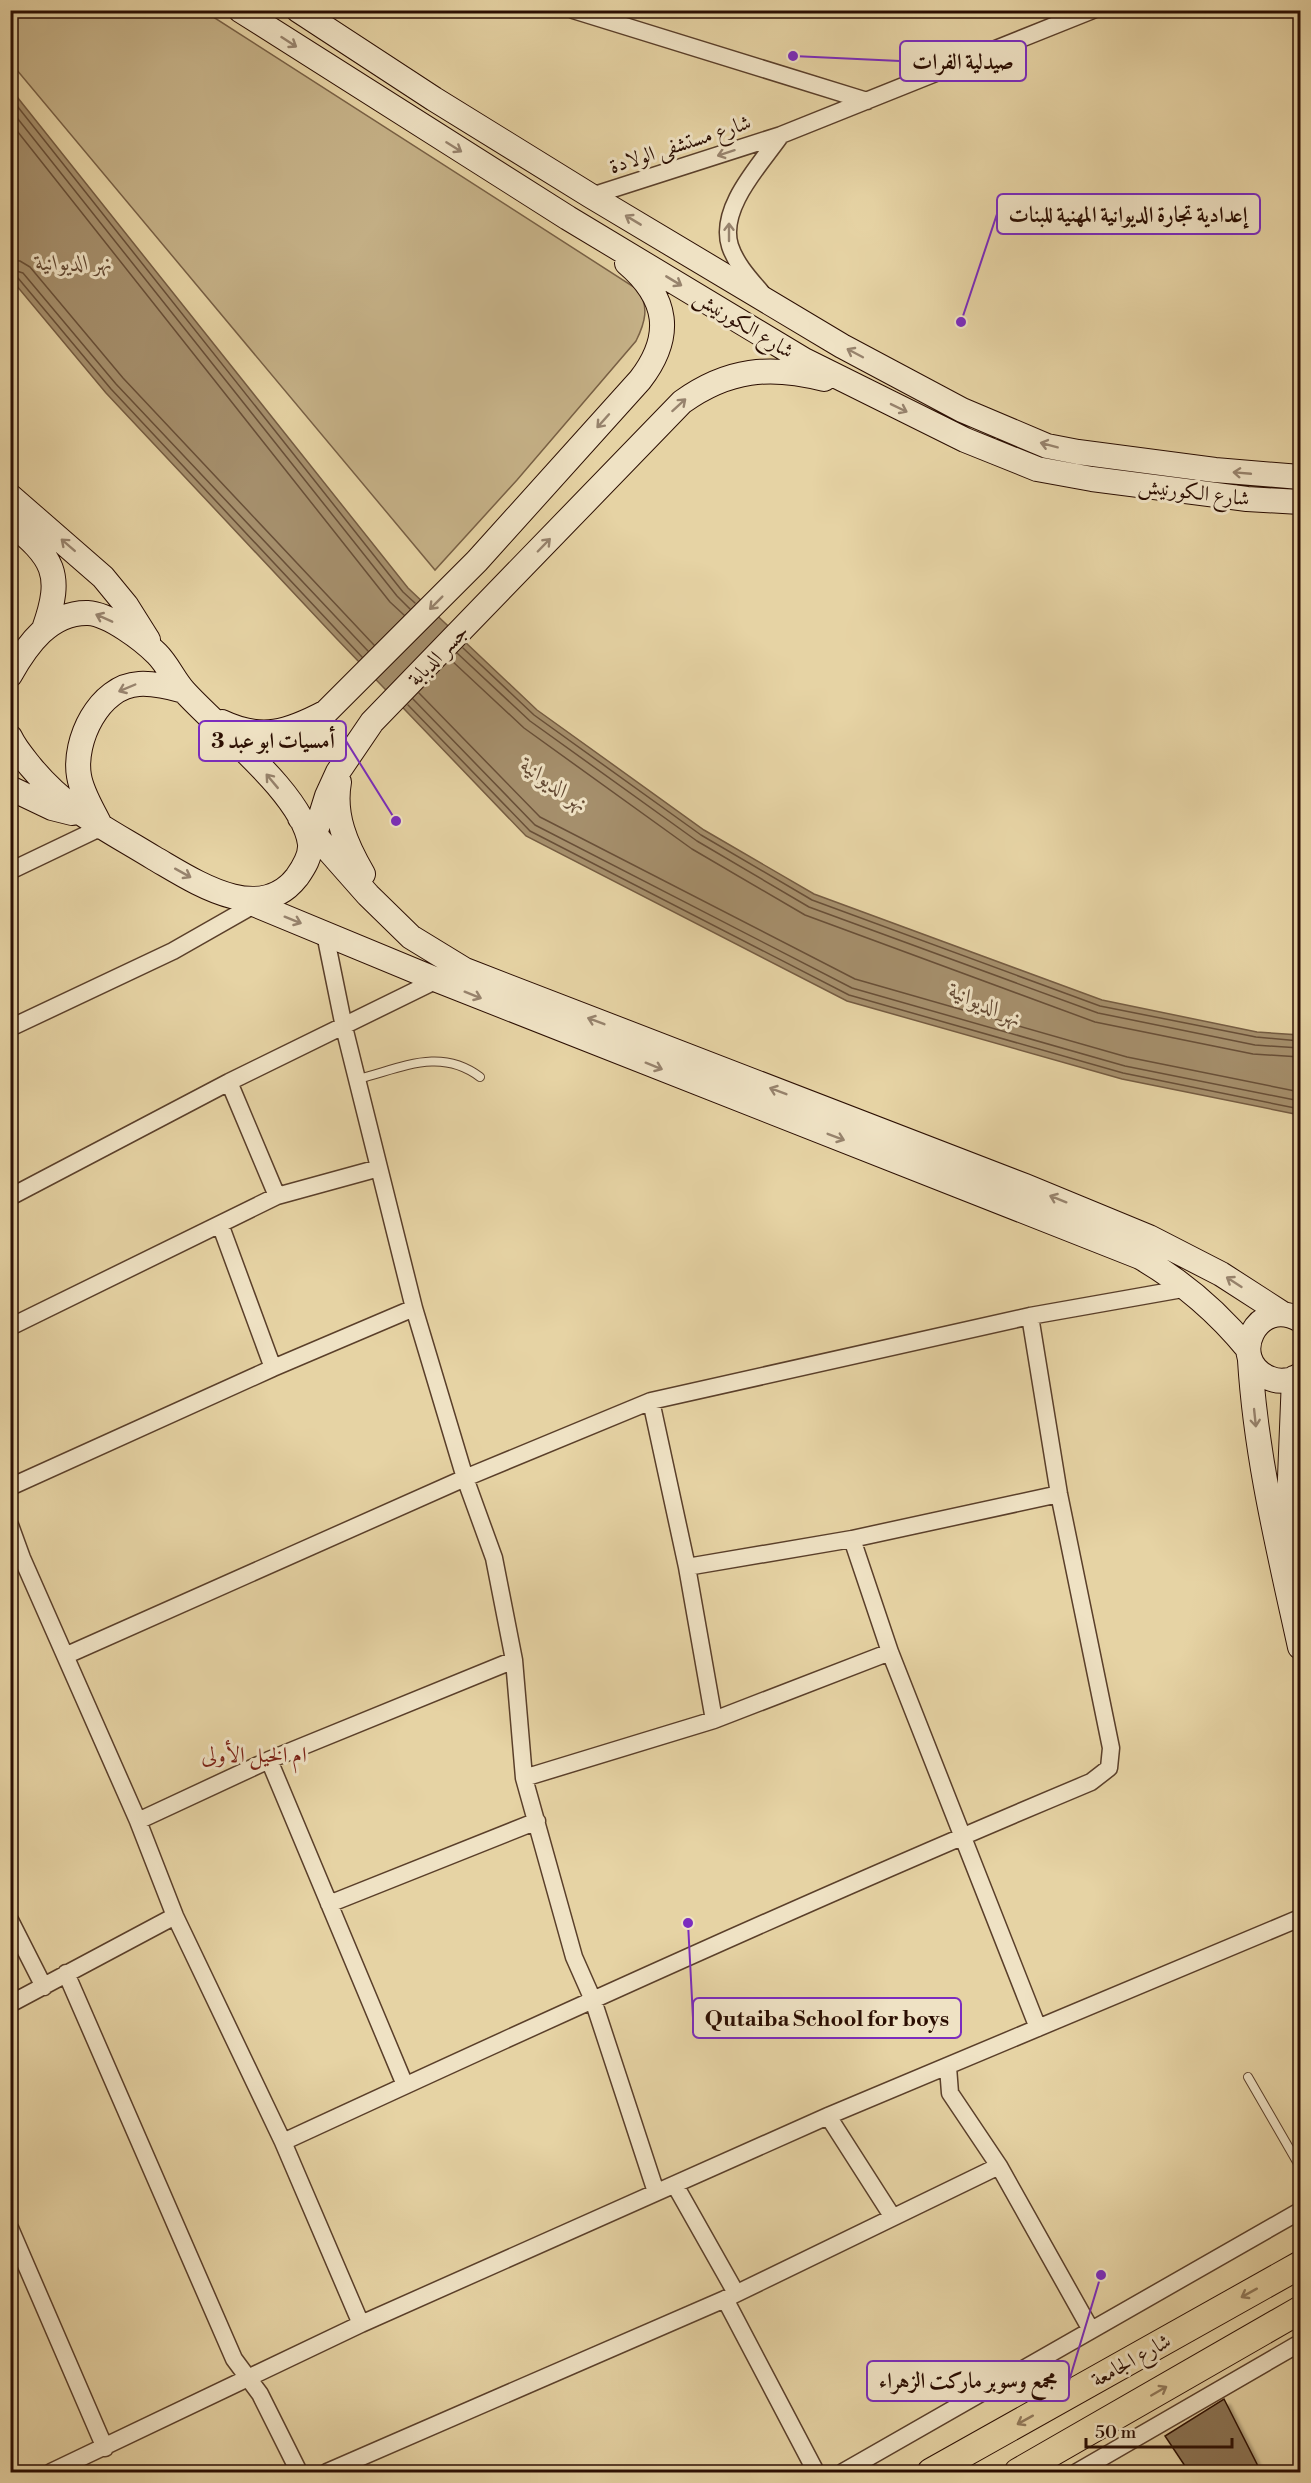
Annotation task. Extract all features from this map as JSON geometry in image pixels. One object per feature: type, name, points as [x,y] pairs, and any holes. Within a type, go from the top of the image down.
[{"type":"main road","name":"شارع الكورنيش","points":[[240,10],[422,127],[804,360],[965,440],[1037,469],[1092,480],[1300,502]]},
{"type":"main road","name":"شارع الكورنيش","points":[[298,10],[434,99],[591,196],[767,299],[842,346],[962,410],[1047,446],[1112,458],[1300,477]]},
{"type":"main road","points":[[422,127],[434,99]]},
{"type":"main road","name":"جسر الدبابة","points":[[202,708],[223,723],[245,732],[272,734],[298,726],[326,712],[477,561],[640,380],[653,363],[661,343],[663,322],[658,301],[648,283],[601,238]]},
{"type":"main road","name":"جسر الدبابة","points":[[253,900],[288,886],[296,878],[308,836],[327,796],[343,764],[372,722],[682,402],[700,389],[743,373],[765,371],[816,377],[857,388]]},
{"type":"main road","points":[[10,496],[103,577],[126,605],[184,691],[244,748],[308,836],[411,938],[465,970],[1024,1186],[1149,1237],[1221,1274],[1292,1317]]},
{"type":"main road","points":[[10,522],[39,546],[53,572],[54,594],[44,629]]},
{"type":"main road","points":[[10,675],[21,656],[44,629],[72,615],[97,614],[127,631],[158,655]]},
{"type":"main road","points":[[93,822],[79,774],[83,736],[90,718],[101,703],[125,687],[137,684],[170,687],[184,691]]},
{"type":"main road","points":[[10,737],[18,751],[62,801],[93,822],[211,889],[253,900],[325,934],[437,980],[1072,1228],[1140,1257],[1188,1288],[1220,1316],[1249,1354],[1256,1369],[1264,1376],[1274,1380],[1299,1376],[1290,1526],[1300,1581]]},
{"type":"main road","points":[[343,764],[337,794],[339,817],[350,851],[372,890],[411,938]]},
{"type":"main road","points":[[10,788],[52,808],[93,822]]},
{"type":"main road","points":[[1292,1317],[1262,1320],[1250,1338],[1249,1354],[1255,1426],[1262,1473],[1300,1647]]},
{"type":"main road","points":[[1290,1526],[1300,1495]]},
{"type":"main road","name":"شارع الجامعة","points":[[931,2472],[1300,2265]]},
{"type":"main road","name":"شارع الجامعة","points":[[1018,2472],[1300,2310]]},
{"type":"street","points":[[573,10],[599,15],[867,101]]},
{"type":"street","name":"شارع مستشفى الولادة","points":[[591,196],[781,135],[1093,10]]},
{"type":"street","name":"شارع مستشفى الولادة","points":[[767,299],[741,269],[730,246],[728,232],[734,206],[742,190],[781,135]]},
{"type":"street","points":[[10,871],[93,822]]},
{"type":"street","points":[[10,1028],[172,951],[253,900]]},
{"type":"street","points":[[325,934],[344,1027],[414,1308],[465,1478],[494,1558],[514,1660],[524,1778],[574,1957],[593,2000],[656,2192]]},
{"type":"street","points":[[10,1197],[229,1082],[437,980]]},
{"type":"street","points":[[229,1082],[277,1196]]},
{"type":"street","points":[[10,1327],[277,1196],[379,1168]]},
{"type":"street","points":[[220,1224],[273,1368]]},
{"type":"street","points":[[67,1655],[465,1478],[651,1401],[1030,1316],[1188,1288]]},
{"type":"street","points":[[10,1487],[273,1368],[414,1308]]},
{"type":"street","points":[[283,2142],[593,2000],[961,1836],[1091,1782],[1108,1768],[1111,1748],[1059,1494],[1030,1316]]},
{"type":"street","points":[[651,1401],[687,1567],[714,1720]]},
{"type":"street","points":[[687,1567],[852,1539],[1059,1494]]},
{"type":"street","points":[[10,1525],[16,1561],[67,1655],[138,1821],[175,1916],[283,2142],[362,2324]]},
{"type":"street","points":[[852,1539],[890,1652],[1038,2028]]},
{"type":"street","points":[[524,1778],[714,1720],[890,1652]]},
{"type":"street","points":[[138,1821],[269,1760],[514,1660]]},
{"type":"street","points":[[269,1760],[405,2085]]},
{"type":"street","points":[[329,1904],[537,1821]]},
{"type":"street","points":[[10,2004],[175,1916]]},
{"type":"street","points":[[51,2472],[362,2324],[656,2192],[828,2116],[1300,1918]]},
{"type":"street","points":[[10,1920],[44,1987]]},
{"type":"street","points":[[66,1973],[234,2359],[260,2394],[299,2472]]},
{"type":"street","points":[[948,2067],[950,2093],[999,2166],[1091,2330]]},
{"type":"street","points":[[828,2116],[892,2216]]},
{"type":"street","points":[[327,2472],[731,2296],[999,2166]]},
{"type":"street","points":[[675,2185],[816,2472]]},
{"type":"street","points":[[843,2472],[1300,2211]]},
{"type":"street","points":[[10,2228],[105,2448]]},
{"type":"street","points":[[1077,2472],[1300,2343]]},
{"type":"lane","points":[[358,1079],[431,1060],[469,1068],[480,1077]]},
{"type":"lane","points":[[1248,2077],[1300,2167]]},
{"type":"shaded area","points":[[10,11],[204,11],[637,289],[644,302],[645,315],[636,341],[517,480],[435,570],[11,63]]},
{"type":"water","name":"نهر الديوانية","points":[[10,88],[408,588],[537,710],[704,830],[814,894],[1102,1000],[1257,1032],[1300,1035],[1300,1115],[1122,1079],[847,1001],[526,836],[106,393],[11,279]]},
{"type":"building","points":[[1224,2399],[1261,2472],[1189,2472],[1165,2436]]},
{"type":"place","name":"صيدلية الفرات","points":[[793,56]]},
{"type":"place","name":"إعدادية تجارة الديوانية المهنية للبنات","points":[[961,322]]},
{"type":"place","name":"أمسيات ابو عبد 3","points":[[396,821]]},
{"type":"place","name":"Qutaiba School for boys","points":[[688,1923]]},
{"type":"place","name":"مجمع وسوبر ماركت الزهراء","points":[[1101,2275]]},
{"type":"district","name":"ام الخيل الأولى","points":[[254,1754]]}]
